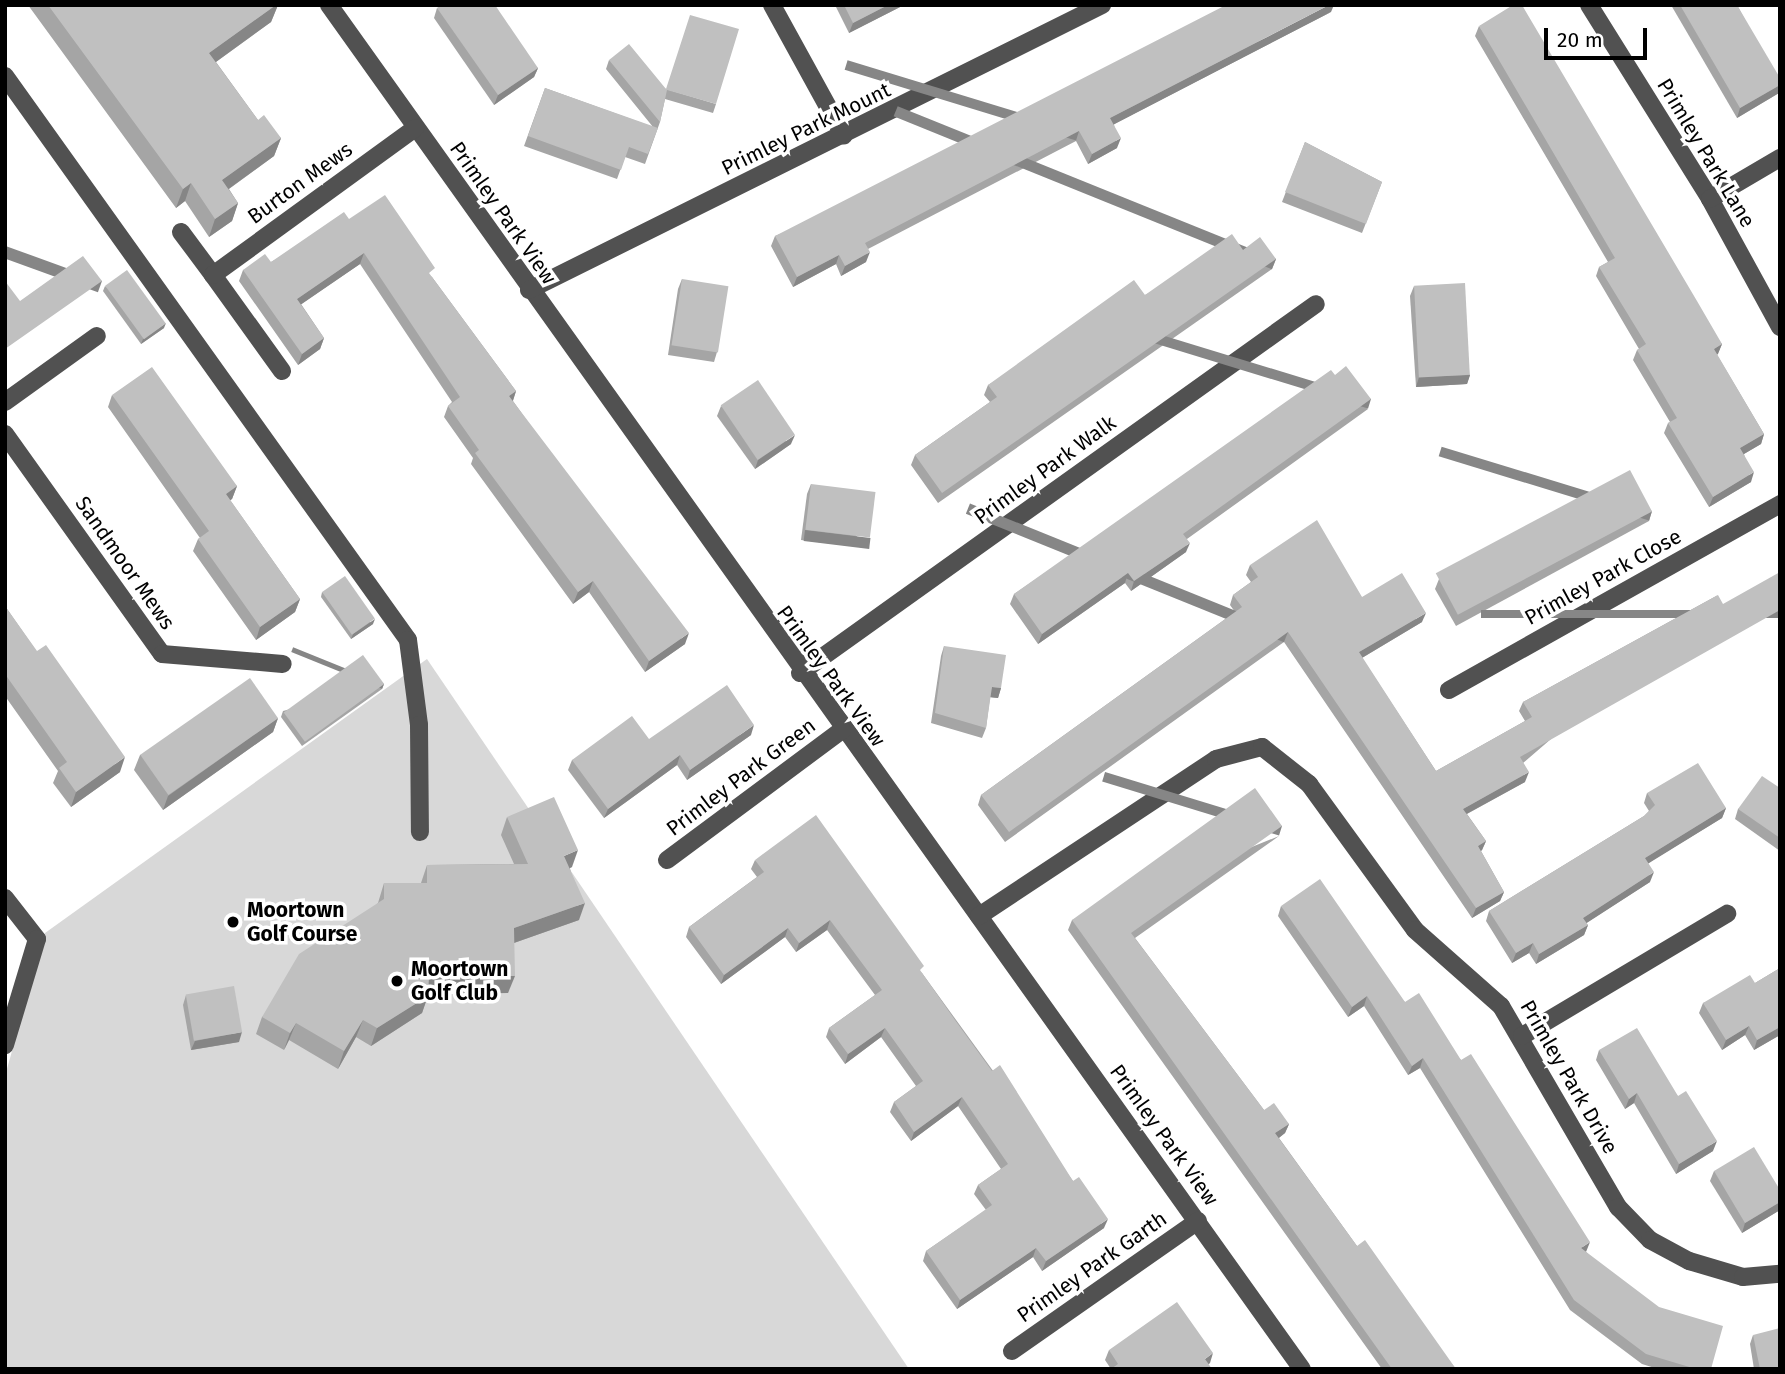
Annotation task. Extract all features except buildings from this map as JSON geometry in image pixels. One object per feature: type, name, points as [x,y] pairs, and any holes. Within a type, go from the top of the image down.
[{"type":"street","name":"Primley Park View","points":[[328,5],[800,673],[1198,1221],[1302,1369]]},
{"type":"street","points":[[772,5],[844,136]]},
{"type":"street","name":"Primley Park Mount","points":[[530,290],[844,136],[1102,5]]},
{"type":"street","name":"Primley Park Lane","points":[[1589,5],[1710,199],[1780,327]]},
{"type":"street","points":[[5,76],[408,640],[419,725],[420,832]]},
{"type":"street","name":"Burton Mews","points":[[213,275],[415,128]]},
{"type":"street","points":[[1710,199],[1780,158]]},
{"type":"street","points":[[181,232],[282,371]]},
{"type":"street","name":"Primley Park Walk","points":[[800,673],[1316,304]]},
{"type":"street","points":[[5,402],[97,336]]},
{"type":"street","name":"Sandmoor Mews","points":[[5,434],[162,654],[283,664]]},
{"type":"street","name":"Primley Park Close","points":[[1449,690],[1780,504]]},
{"type":"street","name":"Primley Park Green","points":[[667,860],[842,730]]},
{"type":"street","name":"Primley Park Drive","points":[[978,916],[1216,759],[1262,747],[1309,784],[1394,906],[1478,981],[1522,1036],[1618,1207],[1650,1240],[1689,1262],[1743,1277],[1780,1274]]},
{"type":"street","points":[[5,898],[37,939],[5,1045]]},
{"type":"street","points":[[1522,1036],[1727,914]]},
{"type":"street","name":"Primley Park Garth","points":[[1012,1351],[1198,1221]]},
{"type":"shaded area","name":"Moortown Golf Club","points":[[427,659],[909,1369],[5,1369],[5,1076],[45,933]]},
{"type":"place","name":"Moortown Golf Course","points":[[233,922]]},
{"type":"place","name":"Moortown Golf Club","points":[[397,981]]}]
